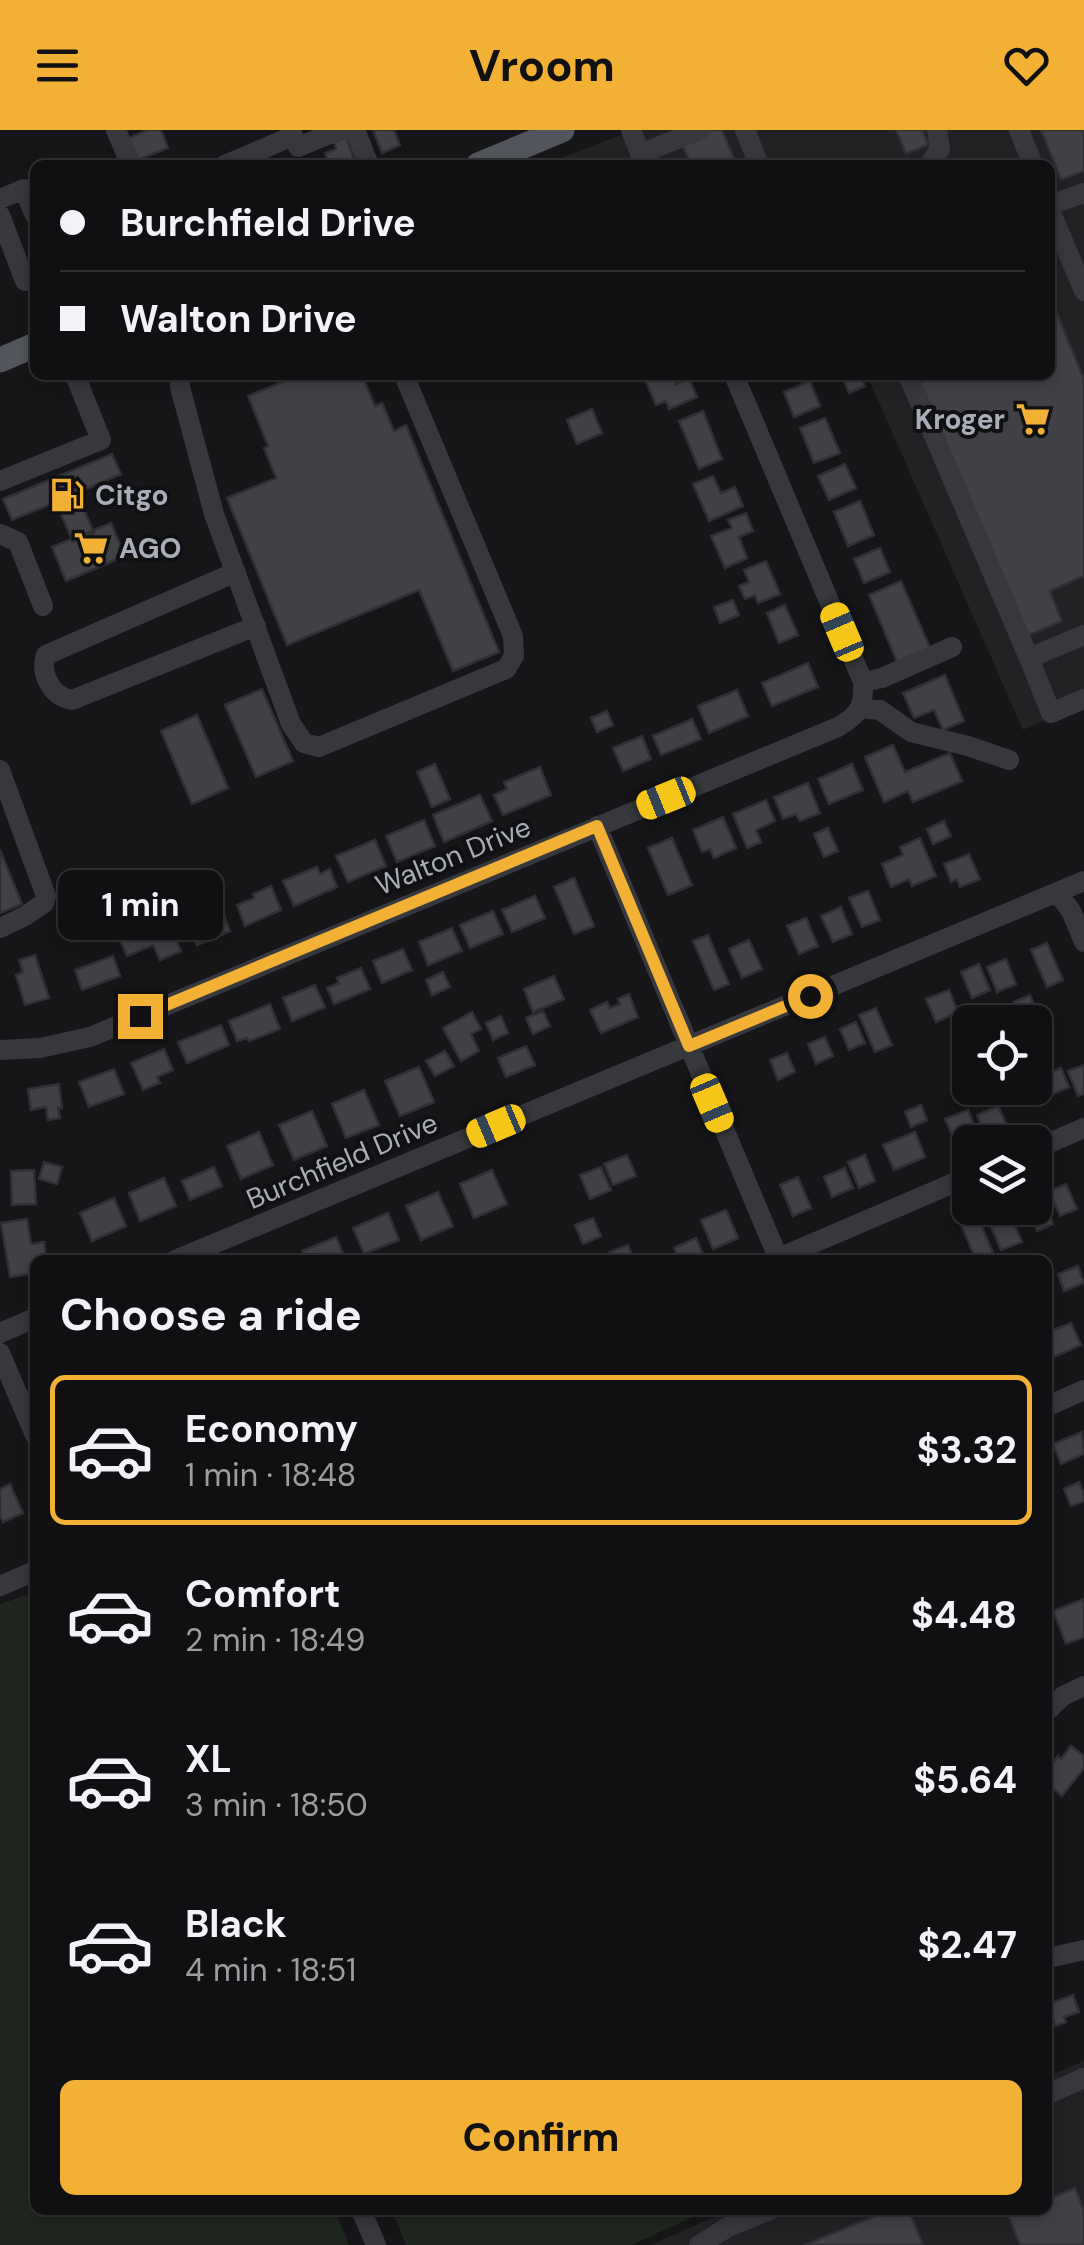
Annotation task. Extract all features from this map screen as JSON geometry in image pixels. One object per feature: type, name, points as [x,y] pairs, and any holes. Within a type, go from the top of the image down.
[{"type":"main road","points":[[497,160],[530,136],[562,130]]},
{"type":"main road","points":[[2,354],[30,346]]},
{"type":"street","points":[[116,130],[129,160]]},
{"type":"street","points":[[242,160],[340,130]]},
{"type":"street","points":[[355,130],[367,160]]},
{"type":"street","points":[[631,130],[643,159],[700,130]]},
{"type":"street","points":[[745,130],[757,160]]},
{"type":"street","points":[[932,160],[940,149],[937,130]]},
{"type":"street","points":[[1019,130],[1031,160]]},
{"type":"street","points":[[0,198],[24,189],[30,204]]},
{"type":"street","points":[[1055,206],[1084,193]]},
{"type":"street","points":[[0,216],[26,280],[30,279]]},
{"type":"street","points":[[1055,220],[1084,291]]},
{"type":"street","points":[[0,481],[102,440],[77,380]]},
{"type":"street","points":[[180,380],[214,514],[292,724],[304,743],[320,747],[506,670],[514,656],[514,636],[406,380]]},
{"type":"street","points":[[736,380],[863,682],[861,708],[880,710],[911,732],[1009,760]]},
{"type":"street","points":[[910,380],[1052,712],[1084,699]]},
{"type":"street","points":[[0,534],[18,542],[43,606]]},
{"type":"street","points":[[236,572],[46,655],[42,661],[44,669],[55,694],[72,700],[256,626]]},
{"type":"street","points":[[1029,658],[1084,635]]},
{"type":"street","points":[[863,682],[882,678],[952,647]]},
{"type":"street","name":"Walton Drive","points":[[0,1050],[40,1048],[90,1037],[838,728],[861,708]]},
{"type":"street","points":[[0,770],[46,896],[44,903],[0,928]]},
{"type":"street","points":[[597,826],[775,1255]]},
{"type":"street","name":"Burchfield Drive","points":[[187,1255],[1084,881]]},
{"type":"street","points":[[1057,892],[1084,942]]},
{"type":"street","points":[[1052,1141],[1084,1128]]},
{"type":"street","points":[[788,1255],[952,1184]]},
{"type":"street","points":[[0,1333],[30,1320]]},
{"type":"street","points":[[0,1354],[30,1423]]},
{"type":"street","points":[[1052,1404],[1084,1390]]},
{"type":"street","points":[[0,1586],[30,1573]]},
{"type":"street","points":[[1052,1706],[1084,1686]]},
{"type":"street","points":[[1052,1957],[1084,1950]]},
{"type":"street","points":[[1052,2092],[1084,2078]]},
{"type":"street","points":[[363,2215],[376,2245]]},
{"type":"street","points":[[699,2245],[758,2215]]},
{"type":"shaded area","points":[[634,130],[1084,130],[1084,704],[1023,730],[869,380],[1055,380],[1055,160],[556,160]]},
{"type":"shaded area","points":[[30,1594],[30,2215],[337,2215],[349,2245],[0,2245],[0,1604]]},
{"type":"shaded area","points":[[1084,2061],[1084,2245],[650,2245],[719,2215],[1052,2215],[1052,2074]]},
{"type":"shaded area","points":[[394,2215],[697,2215],[631,2245],[406,2245]]},
{"type":"building","points":[[147,130],[161,130],[168,148],[138,160],[129,138]]},
{"type":"building","points":[[373,130],[394,130],[400,145],[382,153]]},
{"type":"building","points":[[704,130],[722,130],[735,160],[689,160],[680,140]]},
{"type":"building","points":[[896,130],[925,130],[928,145],[906,154]]},
{"type":"building","points":[[1041,130],[1084,130],[1084,171],[1061,180]]},
{"type":"building","points":[[346,137],[355,160],[328,160],[325,153],[336,149],[334,142]]},
{"type":"building","points":[[1055,308],[1084,379],[1084,576],[1050,591],[1062,621],[1027,636],[919,380],[1055,380]]},
{"type":"building","points":[[287,380],[364,380],[375,406],[382,403],[394,431],[406,425],[499,652],[453,671],[419,590],[287,645],[227,498],[276,478],[248,396]]},
{"type":"building","points":[[645,380],[674,380],[676,384],[690,380],[697,397],[669,409],[666,401],[656,405]]},
{"type":"building","points":[[844,380],[863,380],[865,386],[849,393]]},
{"type":"building","points":[[810,381],[820,406],[794,417],[784,392]]},
{"type":"building","points":[[592,409],[602,433],[577,444],[567,420]]},
{"type":"building","points":[[703,411],[722,459],[699,469],[679,421]]},
{"type":"building","points":[[825,418],[840,453],[814,463],[800,428]]},
{"type":"building","points":[[112,454],[121,474],[77,493],[94,533],[73,542],[56,502],[12,520],[3,499]]},
{"type":"building","points":[[845,464],[856,488],[829,500],[818,476]]},
{"type":"building","points":[[713,476],[721,493],[735,487],[743,506],[709,521],[693,484]]},
{"type":"building","points":[[860,501],[874,535],[848,546],[834,512]]},
{"type":"building","points":[[746,513],[753,531],[739,537],[747,558],[725,568],[711,536],[732,528],[728,520]]},
{"type":"building","points":[[111,523],[125,556],[66,581],[52,547]]},
{"type":"building","points":[[880,548],[890,572],[864,583],[854,559]]},
{"type":"building","points":[[766,561],[780,594],[758,603],[755,595],[745,599],[739,586],[749,582],[744,570]]},
{"type":"building","points":[[901,581],[931,650],[898,664],[869,595]]},
{"type":"building","points":[[733,600],[739,615],[720,623],[714,607]]},
{"type":"building","points":[[785,605],[798,635],[779,643],[767,613]]},
{"type":"building","points":[[808,663],[818,687],[772,706],[762,683]]},
{"type":"building","points":[[945,675],[964,721],[943,730],[934,710],[914,718],[903,693]]},
{"type":"building","points":[[262,689],[293,761],[256,777],[225,705]]},
{"type":"building","points":[[737,690],[748,716],[709,733],[698,706]]},
{"type":"building","points":[[607,711],[613,725],[597,732],[591,718]]},
{"type":"building","points":[[197,715],[228,788],[192,804],[161,731]]},
{"type":"building","points":[[692,719],[701,739],[661,755],[653,736]]},
{"type":"building","points":[[642,736],[651,759],[623,771],[613,748]]},
{"type":"building","points":[[893,745],[905,772],[950,753],[962,781],[913,802],[908,791],[884,802],[865,757]]},
{"type":"building","points":[[435,764],[450,799],[432,807],[417,772]]},
{"type":"building","points":[[852,764],[863,790],[829,804],[818,779]]},
{"type":"building","points":[[540,767],[551,795],[503,815],[494,795],[507,789],[504,782]]},
{"type":"building","points":[[808,783],[820,813],[800,821],[796,814],[783,819],[774,797]]},
{"type":"building","points":[[480,795],[492,821],[444,842],[433,815]]},
{"type":"building","points":[[766,800],[775,821],[756,830],[761,842],[747,848],[733,814]]},
{"type":"building","points":[[723,817],[736,848],[714,858],[710,849],[702,852],[693,830]]},
{"type":"building","points":[[424,820],[435,846],[397,862],[386,836]]},
{"type":"building","points":[[944,821],[951,836],[933,844],[927,829]]},
{"type":"building","points":[[828,828],[838,851],[824,857],[814,834]]},
{"type":"building","points":[[672,838],[692,885],[668,895],[648,848]]},
{"type":"building","points":[[920,838],[936,876],[912,886],[909,879],[891,887],[882,864],[903,855],[900,847]]},
{"type":"building","points":[[375,840],[386,866],[348,882],[336,856]]},
{"type":"building","points":[[0,850],[22,904],[0,913]]},
{"type":"building","points":[[969,854],[980,879],[960,887],[957,879],[951,882],[944,864]]},
{"type":"building","points":[[317,867],[320,874],[330,869],[337,887],[294,906],[283,881]]},
{"type":"building","points":[[574,878],[594,926],[574,934],[554,887]]},
{"type":"building","points":[[271,886],[281,910],[245,926],[237,905]]},
{"type":"building","points":[[868,891],[880,920],[862,927],[849,898]]},
{"type":"building","points":[[535,896],[545,918],[512,932],[502,910]]},
{"type":"building","points":[[220,906],[230,931],[197,945],[187,920]]},
{"type":"building","points":[[841,907],[852,934],[833,942],[821,916]]},
{"type":"building","points":[[493,911],[503,934],[470,948],[460,925]]},
{"type":"building","points":[[167,918],[181,951],[160,960],[153,945],[127,956],[119,938]]},
{"type":"building","points":[[806,918],[818,946],[799,954],[787,926]]},
{"type":"building","points":[[452,928],[462,951],[428,965],[419,942]]},
{"type":"building","points":[[708,935],[729,984],[714,990],[693,941]]},
{"type":"building","points":[[749,940],[762,969],[742,978],[729,949]]},
{"type":"building","points":[[1047,943],[1063,980],[1047,987],[1031,950]]},
{"type":"building","points":[[403,949],[412,970],[382,983],[373,961]]},
{"type":"building","points":[[35,955],[49,998],[25,1005],[16,975],[23,972],[19,960]]},
{"type":"building","points":[[113,956],[120,976],[82,990],[75,970]]},
{"type":"building","points":[[1006,959],[1016,984],[997,992],[987,967]]},
{"type":"building","points":[[979,964],[990,990],[972,998],[961,972]]},
{"type":"building","points":[[361,968],[370,989],[334,1004],[327,988],[339,983],[337,978]]},
{"type":"building","points":[[443,972],[450,987],[432,995],[426,980]]},
{"type":"building","points":[[554,976],[564,999],[533,1012],[524,989]]},
{"type":"building","points":[[315,985],[325,1007],[292,1021],[283,998]]},
{"type":"building","points":[[949,990],[955,1005],[952,1015],[936,1022],[926,999]]},
{"type":"building","points":[[629,994],[638,1017],[601,1033],[590,1010],[607,1002],[610,1008],[620,1004],[618,999]]},
{"type":"building","points":[[1030,995],[1034,1005],[1015,1005],[1014,1002]]},
{"type":"building","points":[[270,1004],[280,1029],[249,1041],[237,1041],[229,1021]]},
{"type":"building","points":[[876,1008],[892,1045],[875,1052],[859,1015]]},
{"type":"building","points":[[543,1011],[550,1026],[533,1034],[526,1018]]},
{"type":"building","points":[[472,1012],[481,1029],[471,1034],[479,1051],[461,1061],[443,1028]]},
{"type":"building","points":[[501,1016],[508,1033],[493,1040],[486,1023]]},
{"type":"building","points":[[856,1022],[865,1043],[849,1050],[840,1029]]},
{"type":"building","points":[[221,1025],[229,1045],[187,1063],[178,1042]]},
{"type":"building","points":[[825,1037],[833,1056],[816,1064],[808,1044]]},
{"type":"building","points":[[526,1046],[535,1065],[506,1077],[498,1058]]},
{"type":"building","points":[[164,1049],[173,1070],[157,1077],[160,1083],[143,1090],[131,1063]]},
{"type":"building","points":[[445,1051],[454,1066],[435,1076],[426,1061]]},
{"type":"building","points":[[787,1053],[795,1072],[778,1080],[770,1060]]},
{"type":"building","points":[[1084,1065],[1084,1094],[1078,1096],[1068,1071]]},
{"type":"building","points":[[419,1067],[434,1102],[400,1116],[385,1081]]},
{"type":"building","points":[[1061,1068],[1069,1087],[1052,1094],[1052,1072]]},
{"type":"building","points":[[114,1069],[124,1094],[89,1107],[79,1082]]},
{"type":"building","points":[[59,1084],[60,1118],[48,1120],[46,1107],[31,1110],[28,1089]]},
{"type":"building","points":[[364,1090],[379,1125],[346,1138],[332,1104]]},
{"type":"building","points":[[921,1105],[927,1120],[911,1127],[905,1112]]},
{"type":"building","points":[[998,1106],[1007,1125],[981,1125],[977,1115]]},
{"type":"building","points":[[968,1110],[974,1125],[952,1125],[952,1135],[945,1119]]},
{"type":"building","points":[[312,1111],[327,1146],[294,1160],[279,1125]]},
{"type":"building","points":[[259,1132],[273,1165],[241,1179],[227,1146]]},
{"type":"building","points":[[915,1132],[925,1157],[894,1170],[883,1145]]},
{"type":"building","points":[[627,1155],[636,1176],[613,1185],[604,1164]]},
{"type":"building","points":[[865,1155],[875,1181],[859,1188],[848,1162]]},
{"type":"building","points":[[44,1162],[62,1167],[57,1184],[39,1179]]},
{"type":"building","points":[[214,1167],[222,1186],[190,1200],[182,1181]]},
{"type":"building","points":[[601,1167],[611,1190],[590,1199],[580,1175]]},
{"type":"building","points":[[845,1168],[853,1188],[832,1197],[824,1177]]},
{"type":"building","points":[[34,1170],[36,1204],[12,1205],[11,1171]]},
{"type":"building","points":[[492,1170],[507,1204],[474,1218],[460,1184]]},
{"type":"building","points":[[798,1177],[811,1208],[793,1216],[780,1185]]},
{"type":"building","points":[[164,1178],[176,1206],[140,1221],[129,1193]]},
{"type":"building","points":[[1066,1184],[1077,1209],[1060,1216],[1052,1190]]},
{"type":"building","points":[[438,1192],[453,1226],[421,1240],[406,1206]]},
{"type":"building","points":[[114,1198],[126,1226],[92,1241],[80,1213]]},
{"type":"building","points":[[726,1210],[738,1238],[713,1249],[701,1220]]},
{"type":"building","points":[[388,1213],[399,1240],[364,1254],[353,1228]]},
{"type":"building","points":[[593,1218],[601,1236],[583,1244],[575,1225]]},
{"type":"building","points":[[27,1219],[31,1244],[44,1242],[46,1255],[30,1255],[30,1274],[10,1277],[1,1223]]},
{"type":"building","points":[[961,1225],[981,1225],[994,1255],[974,1255]]},
{"type":"building","points":[[990,1225],[1015,1225],[1022,1242],[1001,1250]]},
{"type":"building","points":[[336,1237],[344,1255],[304,1255],[302,1251]]},
{"type":"building","points":[[696,1238],[704,1255],[677,1255],[674,1248]]},
{"type":"building","points":[[628,1245],[632,1255],[610,1255],[609,1252]]},
{"type":"building","points":[[1078,1266],[1084,1283],[1064,1291],[1058,1274]]},
{"type":"building","points":[[1071,1323],[1081,1345],[1052,1358],[1052,1330]]},
{"type":"building","points":[[1082,1432],[1084,1454],[1061,1464],[1053,1444]]},
{"type":"building","points":[[1079,1482],[1084,1501],[1071,1506],[1064,1489]]},
{"type":"building","points":[[10,1484],[23,1513],[3,1522],[0,1489]]},
{"type":"building","points":[[1084,1599],[1084,1637],[1066,1644],[1053,1611]]},
{"type":"building","points":[[1071,1746],[1084,1756],[1084,1768],[1062,1796],[1052,1788],[1052,1764],[1058,1756],[1061,1759]]},
{"type":"building","points":[[1073,1995],[1079,2012],[1064,2017],[1066,2022],[1055,2026],[1052,2003]]},
{"type":"building","points":[[1075,2188],[1084,2210],[1084,2245],[1020,2245],[1008,2215],[1052,2215],[1052,2197]]},
{"type":"building","points":[[878,2215],[911,2215],[923,2245],[804,2245]]},
{"type":"place","name":"Kroger","points":[[1033,419]]},
{"type":"place","name":"Citgo","points":[[67,495]]},
{"type":"place","name":"AGO","points":[[91,548]]},
{"type":"route","points":[[140,1016],[597,826],[689,1046],[810,996]]}]
